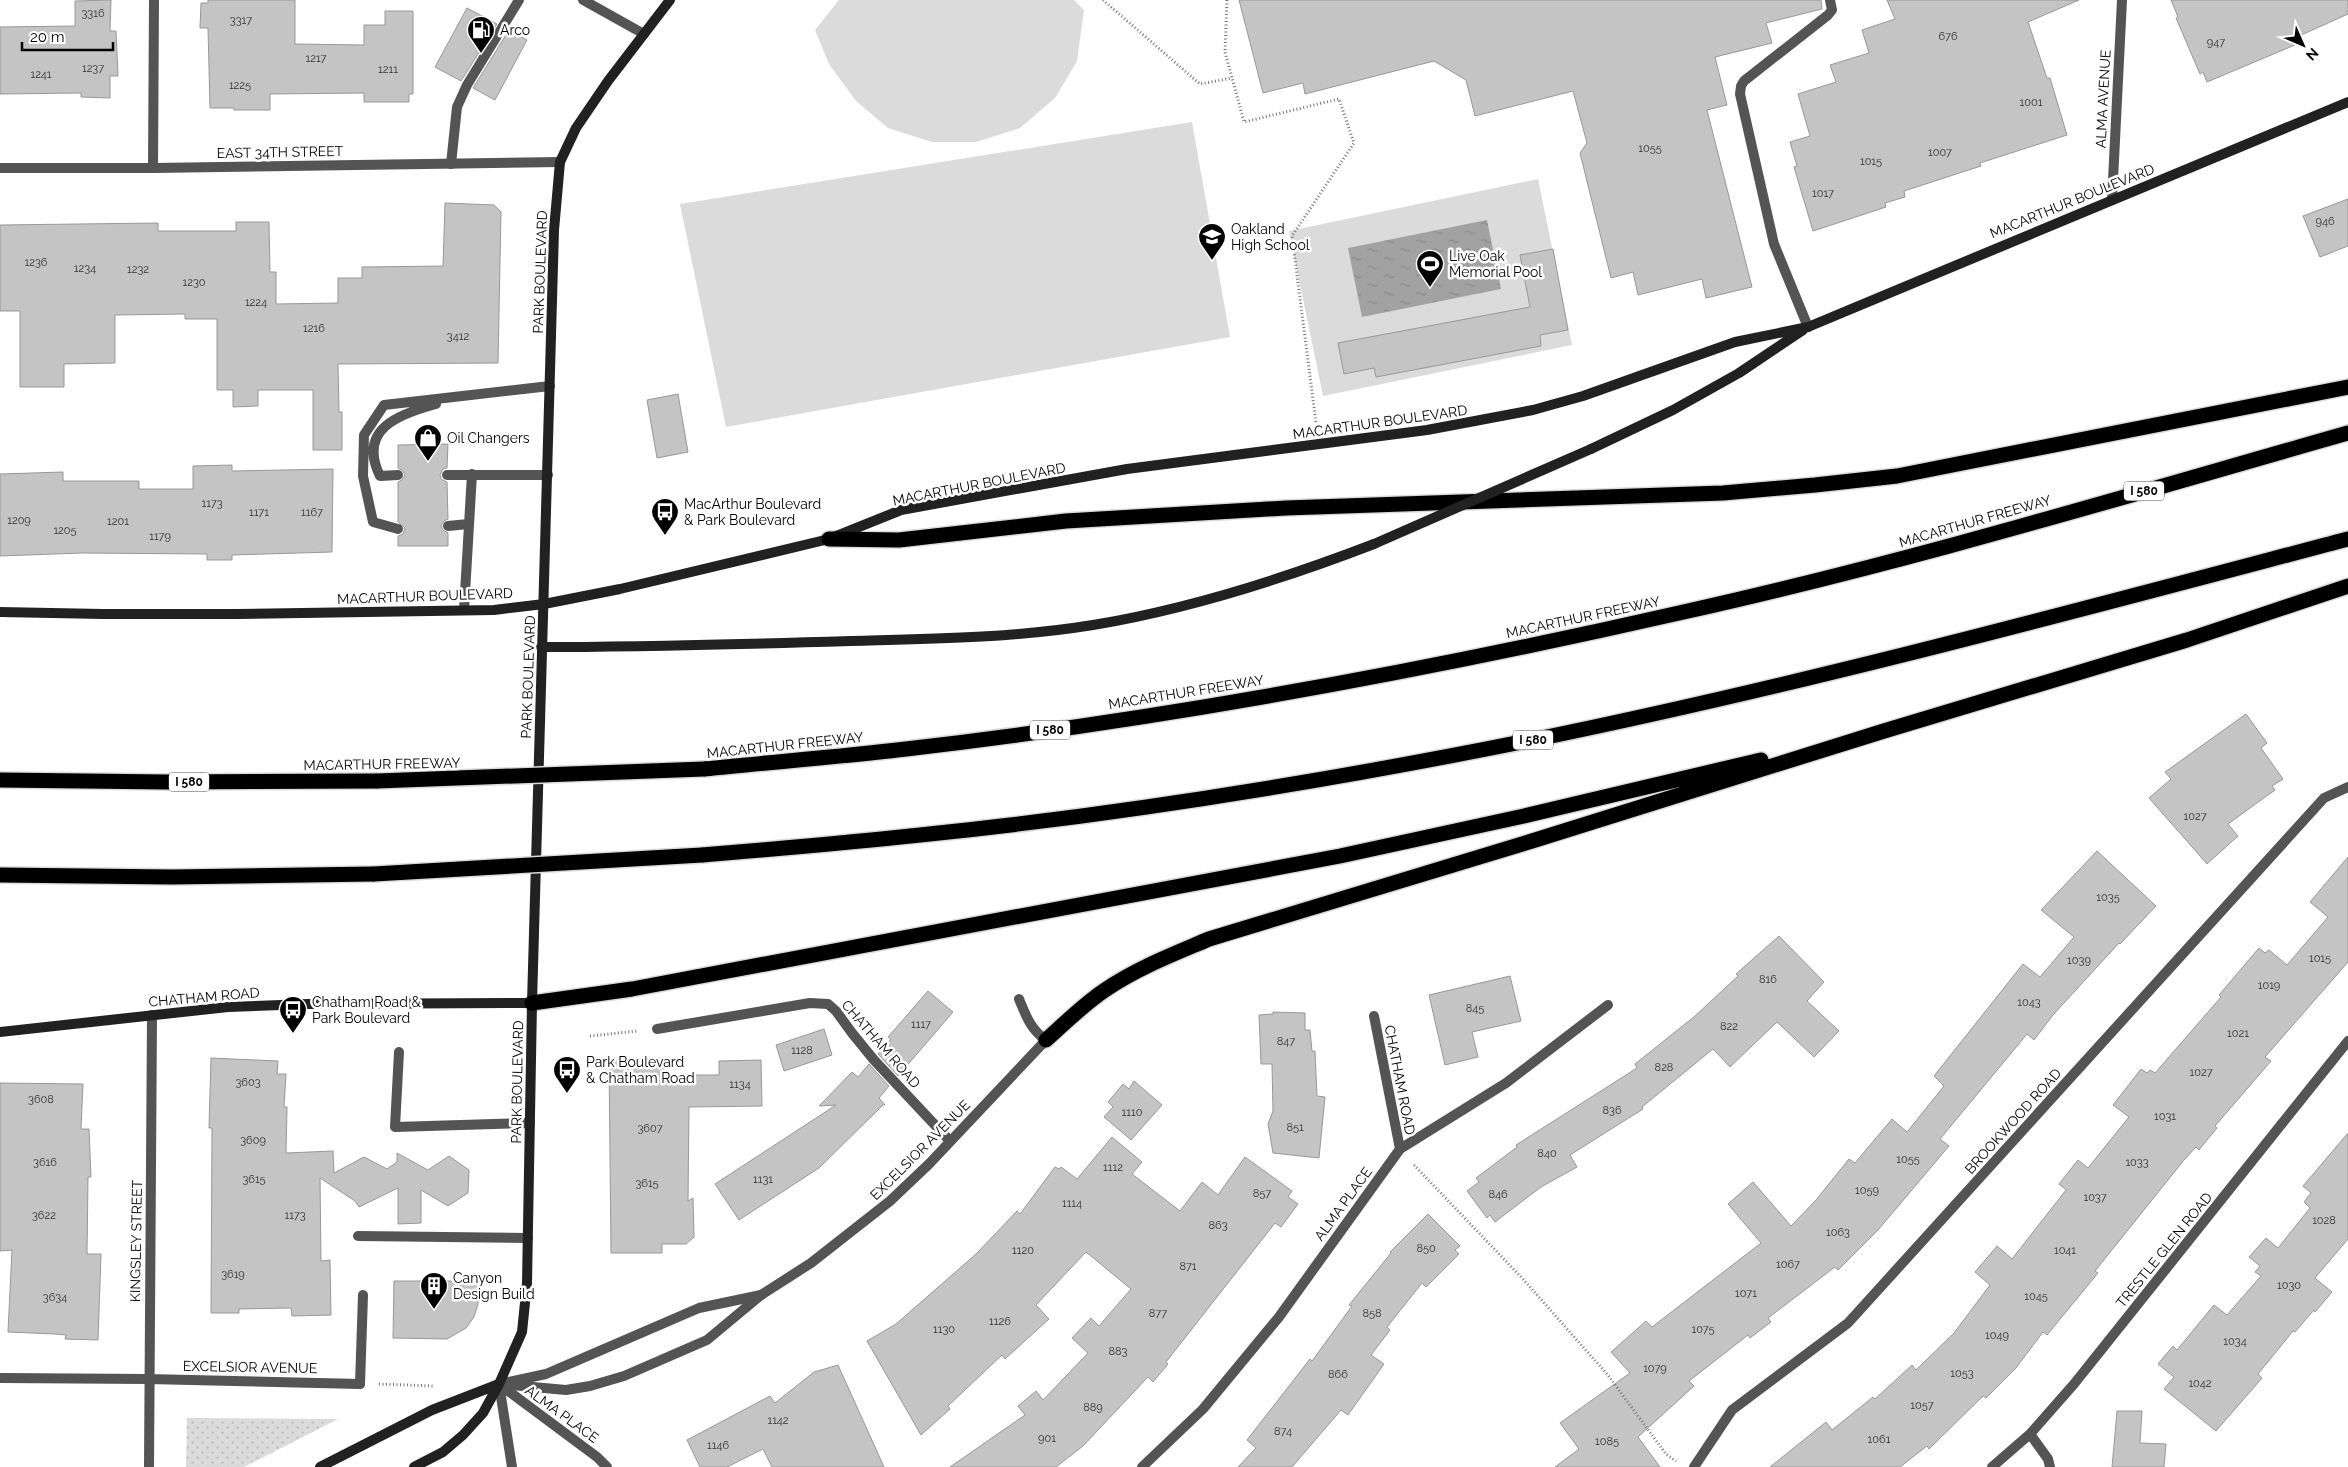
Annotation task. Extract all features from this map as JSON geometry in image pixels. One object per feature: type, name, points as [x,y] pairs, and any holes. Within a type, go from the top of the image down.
[{"type":"highway","points":[[829,538],[899,540],[1066,520],[1286,508],[1723,493],[1815,486],[1897,476],[2348,387]]},
{"type":"highway","name":"MACARTHUR FREEWAY","points":[[0,780],[167,782],[378,781],[704,769],[905,749],[1110,721],[1309,688],[1680,613],[1862,569],[2348,433]]},
{"type":"highway","name":"I 580","points":[[0,875],[172,877],[374,874],[702,855],[922,835],[1121,810],[1334,776],[1533,740],[1718,700],[2348,539]]},
{"type":"highway","points":[[1046,1040],[1067,1020],[1105,990],[1158,961],[1210,939],[1532,841],[1884,730],[2187,640],[2348,586]]},
{"type":"highway","points":[[532,1003],[641,988],[1340,856],[1524,816],[1884,730]]},
{"type":"main road","name":"PARK BOULEVARD","points":[[414,1467],[443,1452],[463,1436],[482,1414],[499,1384],[522,1332],[527,1283],[541,647],[544,604],[554,230],[560,162],[576,128],[608,81],[670,0]]},
{"type":"main road","name":"MACARTHUR BOULEVARD","points":[[541,647],[653,647],[954,638],[1033,633],[1092,625],[1213,598],[1270,581],[1374,544],[1592,448],[1673,410],[1739,373],[1808,327],[2348,102]]},
{"type":"main road","name":"MACARTHUR BOULEVARD","points":[[0,612],[122,614],[494,610],[544,604],[620,589],[829,538],[901,510],[1127,469],[1428,430],[1534,410],[1583,396],[1735,342],[1808,327]]},
{"type":"main road","name":"CHATHAM ROAD","points":[[0,1032],[228,1007],[308,1004],[532,1003]]},
{"type":"main road","points":[[320,1467],[432,1410],[499,1384]]},
{"type":"street","points":[[153,168],[154,0]]},
{"type":"street","points":[[451,164],[457,107],[468,85],[519,0]]},
{"type":"street","points":[[583,0],[644,34]]},
{"type":"street","points":[[1808,327],[1774,244],[1740,94],[1741,86],[1828,15],[1832,10],[1830,0]]},
{"type":"street","name":"ALMA AVENUE","points":[[2112,200],[2122,0]]},
{"type":"street","name":"EAST 34TH STREET","points":[[0,168],[153,168],[560,162]]},
{"type":"street","points":[[398,529],[373,522],[363,476],[364,435],[384,405],[550,386]]},
{"type":"street","points":[[398,476],[380,476],[372,460],[376,440],[386,424],[410,411],[468,395]]},
{"type":"street","points":[[464,610],[472,474]]},
{"type":"street","points":[[447,475],[548,475]]},
{"type":"street","points":[[448,526],[468,524]]},
{"type":"street","name":"BROOKWOOD ROAD","points":[[1694,1467],[1732,1410],[1848,1323],[2324,798],[2348,787]]},
{"type":"street","points":[[1020,999],[1030,1025],[1037,1034],[1046,1040]]},
{"type":"street","name":"CHATHAM ROAD","points":[[657,1029],[810,1003],[828,1004],[836,1011],[874,1060],[950,1141]]},
{"type":"street","name":"ALMA PLACE","points":[[1142,1467],[1204,1409],[1279,1318],[1400,1150],[1506,1083],[1608,1005]]},
{"type":"street","name":"KINGSLEY STREET","points":[[149,1467],[148,1379],[152,1015]]},
{"type":"street","name":"CHATHAM ROAD","points":[[1374,1016],[1400,1150]]},
{"type":"street","name":"EXCELSIOR AVENUE","points":[[499,1384],[566,1390],[624,1376],[707,1340],[761,1295],[811,1263],[882,1207],[950,1141],[1046,1040]]},
{"type":"street","name":"TRESTLE GLEN ROAD","points":[[1992,1467],[2030,1434],[2074,1384],[2348,1041]]},
{"type":"street","points":[[398,1052],[395,1127],[530,1123]]},
{"type":"street","points":[[358,1236],[528,1238]]},
{"type":"street","points":[[360,1384],[363,1295]]},
{"type":"street","name":"EXCELSIOR AVENUE","points":[[499,1384],[546,1374],[699,1308],[761,1295]]},
{"type":"street","name":"EXCELSIOR AVENUE","points":[[0,1378],[360,1384]]},
{"type":"street","points":[[499,1384],[512,1467]]},
{"type":"street","name":"ALMA PLACE","points":[[499,1384],[598,1457],[607,1467]]},
{"type":"street","points":[[2030,1434],[2048,1459],[2050,1467]]},
{"type":"path","points":[[1103,0],[1200,84],[1232,78]]},
{"type":"path","points":[[1227,0],[1225,52],[1244,122],[1339,99],[1354,143],[1292,236],[1319,445]]},
{"type":"path","points":[[590,1036],[657,1029]]},
{"type":"path","points":[[1400,1150],[1522,1278],[1607,1374],[1666,1454],[1679,1463]]},
{"type":"path","points":[[360,1384],[437,1386]]},
{"type":"shaded area","points":[[839,0],[1074,0],[1084,10],[1077,61],[1055,98],[1020,128],[976,142],[932,142],[888,128],[856,101],[829,64],[815,30]]},
{"type":"shaded area","points":[[1192,122],[1230,337],[726,427],[680,204]]},
{"type":"shaded area","name":"Live Oak Memorial Pool","points":[[1538,179],[1572,345],[1323,396],[1289,231]]},
{"type":"shaded area","points":[[187,1418],[338,1419],[244,1467],[186,1467]]},
{"type":"water","name":"Live Oak Memorial Pool","points":[[1487,220],[1501,289],[1362,317],[1348,248]]},
{"type":"building","points":[[111,0],[110,31],[116,31],[118,76],[110,76],[110,98],[81,97],[81,93],[0,94],[0,27],[75,26],[75,1]]},
{"type":"building","points":[[208,0],[295,0],[295,44],[364,45],[364,25],[385,25],[385,11],[413,11],[413,94],[409,94],[409,102],[364,102],[364,93],[270,94],[270,110],[210,108],[208,28],[200,28],[201,3],[208,3]]},
{"type":"building","points":[[1239,0],[1821,0],[1822,9],[1766,23],[1772,43],[1715,57],[1727,105],[1707,110],[1752,287],[1706,298],[1702,279],[1638,295],[1633,272],[1611,278],[1580,153],[1587,143],[1573,91],[1475,116],[1466,80],[1434,61],[1305,94],[1303,83],[1263,93]]},
{"type":"building","points":[[1887,0],[2079,0],[2028,22],[2047,78],[2050,78],[2067,135],[1980,163],[1981,166],[1904,191],[1905,197],[1885,203],[1886,207],[1813,231],[1794,167],[1797,166],[1790,142],[1810,136],[1798,94],[1836,82],[1830,65],[1869,53],[1862,30],[1895,19]]},
{"type":"building","points":[[2171,0],[2348,0],[2348,14],[2299,36],[2302,42],[2207,82],[2203,72],[2200,74],[2176,18],[2178,17]]},
{"type":"building","points":[[467,8],[497,24],[461,81],[435,67]]},
{"type":"building","points":[[509,30],[527,40],[495,100],[473,88]]},
{"type":"building","points":[[2348,199],[2348,246],[2320,257],[2303,216]]},
{"type":"building","points":[[445,203],[494,205],[501,212],[498,363],[338,364],[339,412],[342,412],[342,450],[313,450],[313,390],[258,390],[258,406],[233,407],[233,390],[217,390],[217,319],[185,319],[185,314],[115,315],[115,363],[64,364],[64,387],[20,387],[20,311],[0,311],[0,225],[158,223],[158,231],[236,231],[236,222],[269,222],[270,272],[276,272],[276,304],[338,303],[338,278],[362,278],[362,267],[443,266]]},
{"type":"building","points":[[1553,249],[1568,330],[1540,335],[1541,346],[1376,377],[1374,368],[1344,374],[1338,343],[1530,307],[1520,255]]},
{"type":"building","points":[[678,394],[688,452],[657,458],[647,400]]},
{"type":"building","points":[[448,444],[447,468],[443,469],[440,475],[441,479],[447,482],[448,519],[441,526],[448,533],[448,546],[398,546],[398,536],[403,534],[405,528],[398,522],[398,482],[405,475],[398,468],[398,445]]},
{"type":"building","points":[[232,465],[232,471],[333,469],[332,552],[232,555],[232,560],[207,560],[207,554],[82,553],[0,556],[0,474],[63,472],[63,481],[139,481],[139,489],[193,489],[193,466]]},
{"type":"building","points":[[2246,714],[2267,743],[2261,748],[2283,779],[2272,786],[2275,790],[2228,824],[2238,836],[2207,864],[2149,798],[2171,779],[2165,772]]},
{"type":"building","points":[[2097,851],[2156,906],[2053,1015],[2034,1040],[2027,1034],[1940,1139],[1949,1146],[1878,1230],[1838,1270],[1835,1267],[1768,1318],[1771,1322],[1750,1338],[1748,1335],[1689,1381],[1694,1386],[1638,1437],[1660,1467],[1555,1467],[1579,1449],[1560,1423],[1630,1373],[1611,1352],[1646,1321],[1652,1327],[1761,1243],[1728,1204],[1753,1182],[1791,1226],[1816,1200],[1849,1159],[1855,1163],[1892,1119],[1907,1132],[1944,1086],[1934,1076],[2023,964],[2040,977],[2074,937],[2041,910]]},
{"type":"building","points":[[2348,857],[2348,962],[2265,1057],[2271,1061],[2215,1126],[2217,1128],[2199,1150],[2196,1147],[2184,1160],[2095,1271],[2098,1273],[2047,1335],[2043,1332],[2016,1368],[1986,1398],[1983,1396],[1929,1449],[1927,1446],[1900,1467],[1770,1467],[1826,1422],[1832,1430],[1873,1397],[1875,1399],[1912,1365],[1916,1370],[1954,1333],[1990,1285],[1975,1272],[1997,1246],[2012,1259],[2066,1190],[2059,1184],[2078,1160],[2088,1168],[2129,1117],[2113,1105],[2141,1069],[2147,1073],[2150,1070],[2155,1073],[2221,997],[2219,995],[2259,948],[2265,953],[2269,950],[2287,965],[2328,917],[2310,902]]},
{"type":"building","points":[[1779,936],[1824,982],[1807,1001],[1839,1031],[1814,1057],[1777,1022],[1730,1067],[1713,1049],[1642,1107],[1643,1109],[1570,1155],[1577,1167],[1541,1187],[1495,1222],[1490,1215],[1487,1218],[1467,1191],[1479,1182],[1476,1178],[1517,1147],[1516,1145],[1637,1068],[1635,1064],[1695,1016],[1738,976],[1736,974]]},
{"type":"building","points":[[1510,976],[1521,1021],[1472,1032],[1478,1057],[1445,1065],[1429,995]]},
{"type":"building","points":[[928,991],[953,1012],[898,1076],[878,1054],[891,1039],[888,1037]]},
{"type":"building","points":[[1273,1012],[1305,1013],[1305,1030],[1310,1030],[1312,1051],[1315,1051],[1317,1096],[1325,1097],[1319,1158],[1273,1153],[1268,1124],[1273,1111],[1272,1064],[1261,1064],[1259,1015],[1273,1014]]},
{"type":"building","points":[[824,1029],[832,1055],[784,1071],[776,1045]]},
{"type":"building","points":[[211,1058],[278,1061],[277,1074],[286,1074],[284,1107],[287,1107],[286,1153],[333,1151],[334,1173],[364,1157],[387,1169],[397,1162],[397,1153],[428,1170],[449,1156],[469,1170],[468,1193],[448,1206],[421,1190],[421,1223],[398,1224],[398,1188],[359,1207],[355,1201],[320,1178],[321,1261],[330,1260],[331,1315],[292,1316],[291,1308],[239,1309],[239,1313],[211,1313],[212,1128],[209,1128]]},
{"type":"building","points":[[609,1058],[664,1058],[664,1075],[719,1075],[719,1061],[761,1060],[762,1106],[689,1107],[688,1201],[693,1198],[694,1237],[686,1244],[662,1244],[662,1253],[611,1253]]},
{"type":"building","points":[[869,1064],[889,1086],[879,1098],[885,1105],[819,1168],[739,1220],[715,1184],[836,1105],[819,1106],[852,1072],[858,1077]]},
{"type":"building","points":[[1134,1081],[1162,1105],[1131,1140],[1104,1117],[1113,1107],[1108,1102],[1123,1084],[1129,1089]]},
{"type":"building","points":[[0,1083],[83,1084],[81,1129],[89,1129],[91,1177],[88,1177],[87,1254],[101,1254],[98,1340],[65,1339],[66,1335],[55,1334],[8,1332],[12,1250],[0,1251]]},
{"type":"building","points":[[2348,1133],[2348,1239],[2315,1278],[2332,1292],[2295,1332],[2293,1331],[2258,1374],[2262,1378],[2216,1431],[2164,1389],[2174,1377],[2158,1364],[2173,1346],[2177,1350],[2214,1305],[2227,1315],[2261,1276],[2255,1272],[2260,1266],[2249,1257],[2266,1238],[2278,1248],[2310,1208],[2304,1202],[2311,1193],[2303,1186]]},
{"type":"building","points":[[1112,1137],[1142,1162],[1132,1174],[1180,1211],[1202,1182],[1218,1195],[1245,1157],[1292,1191],[1288,1197],[1298,1204],[1281,1227],[1275,1223],[1166,1362],[1168,1364],[1153,1382],[1148,1377],[1083,1446],[1056,1467],[950,1467],[1025,1415],[1018,1406],[1036,1391],[1043,1400],[1088,1353],[1072,1338],[1091,1318],[1099,1326],[1131,1289],[1086,1252],[1036,1305],[1049,1319],[1005,1359],[1002,1355],[948,1406],[950,1409],[921,1435],[867,1341],[896,1324],[976,1254],[1017,1211],[1020,1214],[1055,1167],[1059,1169],[1061,1167],[1077,1179]]},
{"type":"building","points":[[1428,1214],[1460,1246],[1455,1250],[1459,1254],[1426,1287],[1422,1283],[1387,1327],[1390,1330],[1371,1355],[1384,1364],[1348,1415],[1341,1410],[1292,1467],[1238,1467],[1256,1448],[1247,1440],[1310,1359],[1312,1361],[1352,1306],[1349,1305],[1390,1252]]},
{"type":"building","name":"Canyon Design Build","points":[[394,1281],[478,1281],[478,1304],[474,1317],[466,1328],[447,1339],[393,1338]]},
{"type":"building","points":[[838,1365],[884,1467],[772,1467],[763,1449],[727,1467],[700,1467],[687,1440],[770,1396],[775,1403],[814,1372]]},
{"type":"building","points":[[2117,1411],[2142,1411],[2140,1443],[2166,1444],[2164,1467],[2112,1467]]},
{"type":"place","name":"Arco","points":[[481,54]]},
{"type":"place","name":"Oakland High School","points":[[1212,261]]},
{"type":"place","name":"Live Oak Memorial Pool","points":[[1430,288]]},
{"type":"place","name":"Oil Changers","points":[[428,462]]},
{"type":"place","name":"MacArthur Boulevard & Park Boulevard","points":[[665,536]]},
{"type":"place","name":"Chatham Road & Park Boulevard","points":[[293,1034]]},
{"type":"place","name":"Park Boulevard & Chatham Road","points":[[567,1094]]},
{"type":"place","name":"Canyon Design Build","points":[[434,1310]]}]
